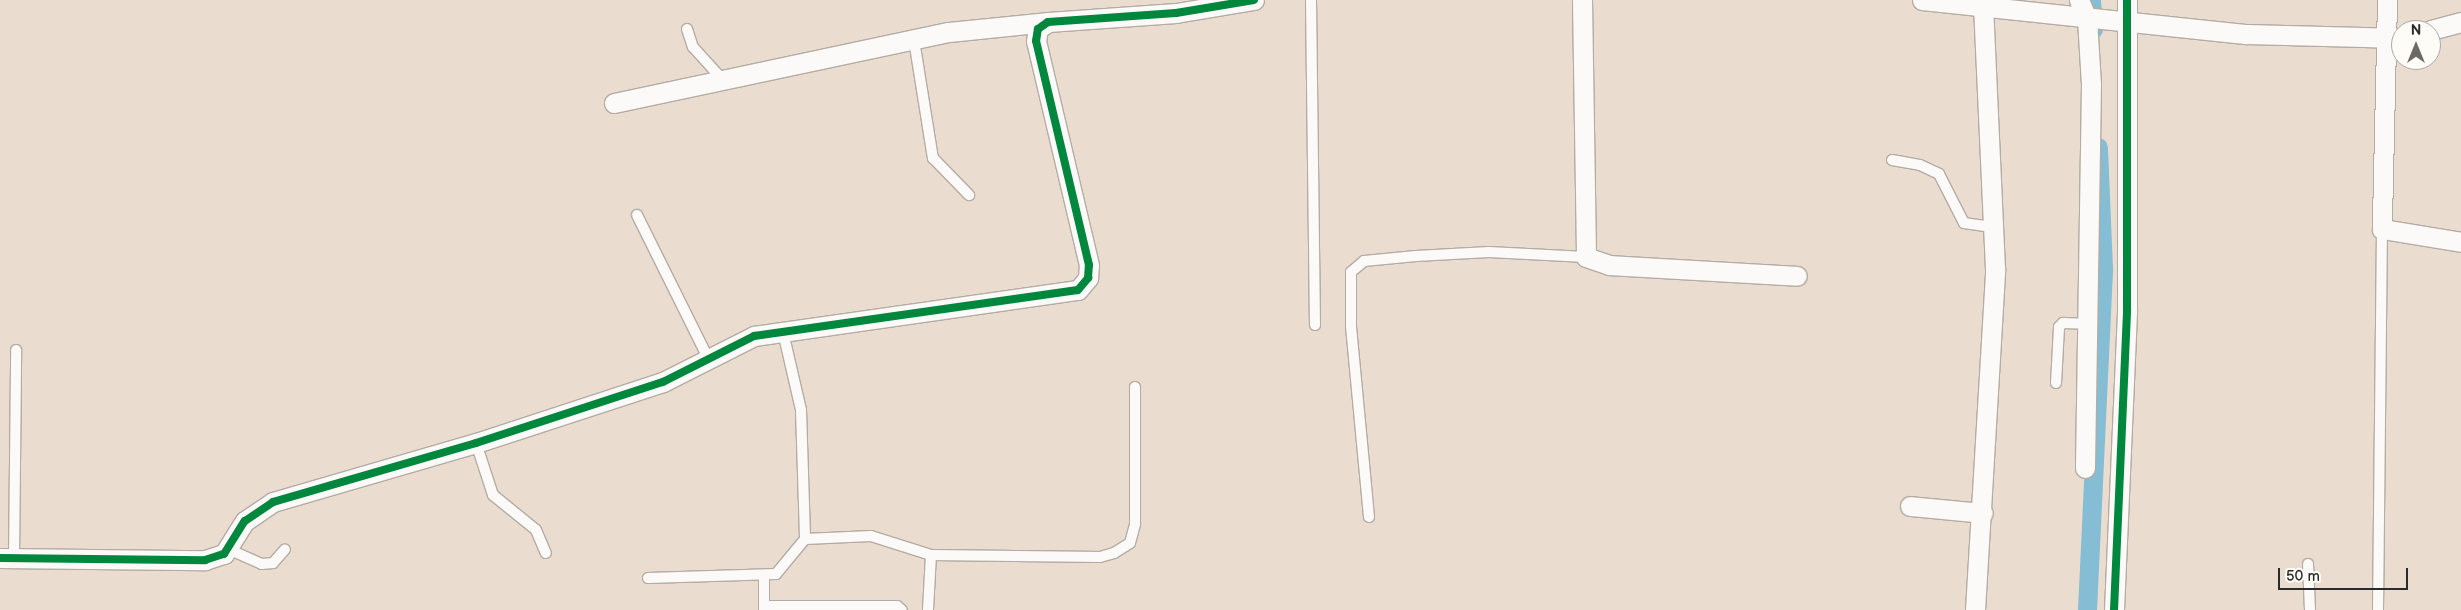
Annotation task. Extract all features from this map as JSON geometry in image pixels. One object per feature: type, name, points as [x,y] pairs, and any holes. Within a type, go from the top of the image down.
[{"type":"street","points":[[1582,0],[1586,257],[1608,265],[1797,276]]},
{"type":"street","points":[[1922,0],[2122,23],[2391,38]]},
{"type":"street","points":[[2078,0],[2089,19],[2091,84],[2085,468]]},
{"type":"street","points":[[2114,610],[2127,309],[2122,23],[2127,0]]},
{"type":"street","points":[[2387,0],[2391,30]]},
{"type":"street","points":[[614,103],[725,82],[914,40],[1017,22],[1048,22],[1176,13],[1246,1]]},
{"type":"street","points":[[1975,610],[1983,513],[1994,227],[1983,7]]},
{"type":"street","points":[[7,558],[205,560],[228,549],[245,521],[273,502],[476,443],[663,382],[754,336],[1078,290],[1088,278],[1089,265],[1036,41],[1038,29],[1048,22]]},
{"type":"street","points":[[2441,27],[2461,22]]},
{"type":"street","points":[[2391,57],[2382,229],[2461,242]]},
{"type":"street","points":[[1910,506],[1983,513]]},
{"type":"lane","points":[[1311,0],[1315,325]]},
{"type":"lane","points":[[687,29],[694,47],[725,82]]},
{"type":"lane","points":[[914,40],[933,158],[969,195]]},
{"type":"lane","points":[[1892,160],[1920,165],[1939,174],[1964,223],[1994,227]]},
{"type":"lane","points":[[637,215],[709,360]]},
{"type":"lane","points":[[2378,610],[2382,229]]},
{"type":"lane","points":[[1369,518],[1351,326],[1351,272],[1364,260],[1416,256],[1489,252],[1586,257]]},
{"type":"lane","points":[[2056,383],[2059,327],[2063,323],[2087,324]]},
{"type":"lane","points":[[648,578],[764,576],[783,569],[805,539],[801,410],[783,332]]},
{"type":"lane","points":[[7,558],[16,350]]},
{"type":"lane","points":[[805,539],[871,536],[931,555],[1100,558],[1130,543],[1135,524],[1135,387]]},
{"type":"lane","points":[[476,443],[493,495],[510,513],[534,528],[546,553]]},
{"type":"lane","points":[[228,549],[262,564],[273,563],[285,549]]},
{"type":"lane","points":[[928,610],[931,555]]},
{"type":"lane","points":[[2308,564],[2310,610]]},
{"type":"lane","points":[[764,576],[764,608],[897,606],[902,610]]},
{"type":"waterway","points":[[2091,0],[2093,29]]},
{"type":"waterway","points":[[2087,610],[2103,268],[2098,147]]},
{"type":"cycle path","points":[[0,558],[205,560],[224,554],[245,521],[273,502],[476,443],[663,382],[754,336],[1078,290],[1088,278],[1089,265],[1036,41],[1038,29],[1048,22],[1176,13],[1254,0]]},
{"type":"cycle path","points":[[2114,610],[2127,309],[2127,0]]}]
